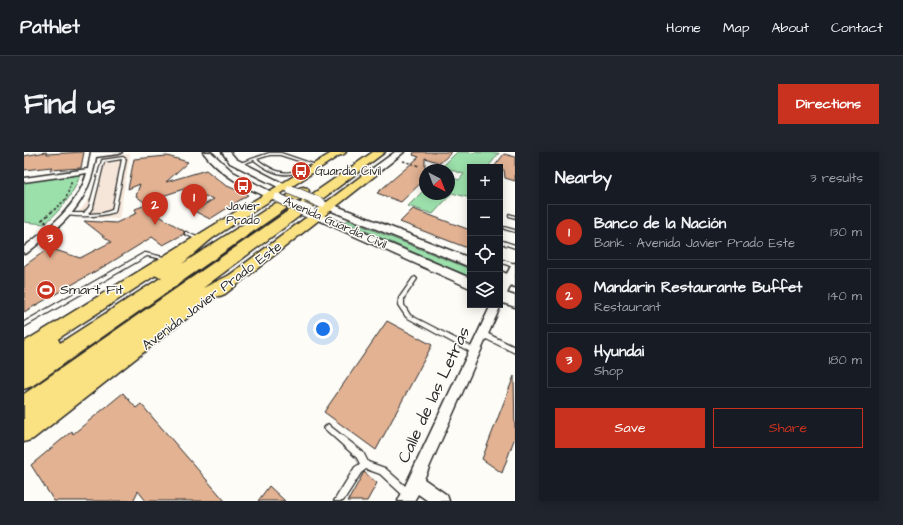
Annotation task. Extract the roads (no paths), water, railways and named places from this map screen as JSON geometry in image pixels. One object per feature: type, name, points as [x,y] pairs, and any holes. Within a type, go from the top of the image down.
[{"type":"highway","points":[[343,165],[362,152]]},
{"type":"highway","name":"Avenida Javier Prado Este","points":[[24,408],[380,152]]},
{"type":"highway","points":[[372,173],[379,162],[390,152]]},
{"type":"highway","points":[[24,379],[312,186]]},
{"type":"highway","points":[[24,363],[154,277],[205,237]]},
{"type":"highway","points":[[24,430],[199,299],[232,280]]},
{"type":"main road","name":"Avenida Guardia Civil","points":[[207,152],[218,166],[275,197],[319,209],[467,262]]},
{"type":"main road","name":"Avenida Guardia Civil","points":[[226,152],[233,161],[288,189],[319,209],[467,282]]},
{"type":"main road","points":[[24,351],[205,237],[288,189],[317,166],[340,152]]},
{"type":"main road","name":"Avenida Javier Prado Este","points":[[24,439],[232,280],[319,209],[399,156]]},
{"type":"main road","points":[[503,297],[515,302]]},
{"type":"street","points":[[24,251],[54,227],[67,214],[82,193],[90,173],[94,153],[119,152]]},
{"type":"street","points":[[24,180],[90,173]]},
{"type":"street","points":[[503,290],[515,266]]},
{"type":"street","name":"Calle de las Letras","points":[[410,493],[495,308]]},
{"type":"street","points":[[410,493],[441,501]]},
{"type":"lane","points":[[239,164],[270,154],[280,154],[317,166]]},
{"type":"lane","points":[[67,214],[86,214],[108,214],[114,212],[116,209],[123,158],[103,161],[91,207],[86,214]]},
{"type":"lane","points":[[255,159],[262,165],[286,173],[292,172],[306,163]]},
{"type":"lane","points":[[510,215],[515,217]]},
{"type":"lane","points":[[505,228],[515,232]]},
{"type":"lane","points":[[186,233],[205,237]]},
{"type":"lane","points":[[503,242],[515,247]]},
{"type":"lane","points":[[24,325],[146,254],[170,259]]},
{"type":"lane","points":[[503,261],[515,266]]},
{"type":"lane","points":[[415,279],[402,298],[401,305],[408,316],[474,351]]},
{"type":"lane","points":[[482,334],[515,350]]},
{"type":"lane","points":[[328,428],[360,455],[365,465],[382,471],[410,493]]},
{"type":"lane","points":[[338,501],[358,470],[365,465]]},
{"type":"place","name":"Guardia Civil","points":[[301,171]]},
{"type":"place","name":"Javier Prado","points":[[243,186]]},
{"type":"place","name":"Banco de la Nación","points":[[194,217]]},
{"type":"place","name":"Mandarin Restaurante Buffet","points":[[155,225]]},
{"type":"place","name":"Hyundai","points":[[50,258]]},
{"type":"place","name":"Smart Fit","points":[[46,290]]}]
